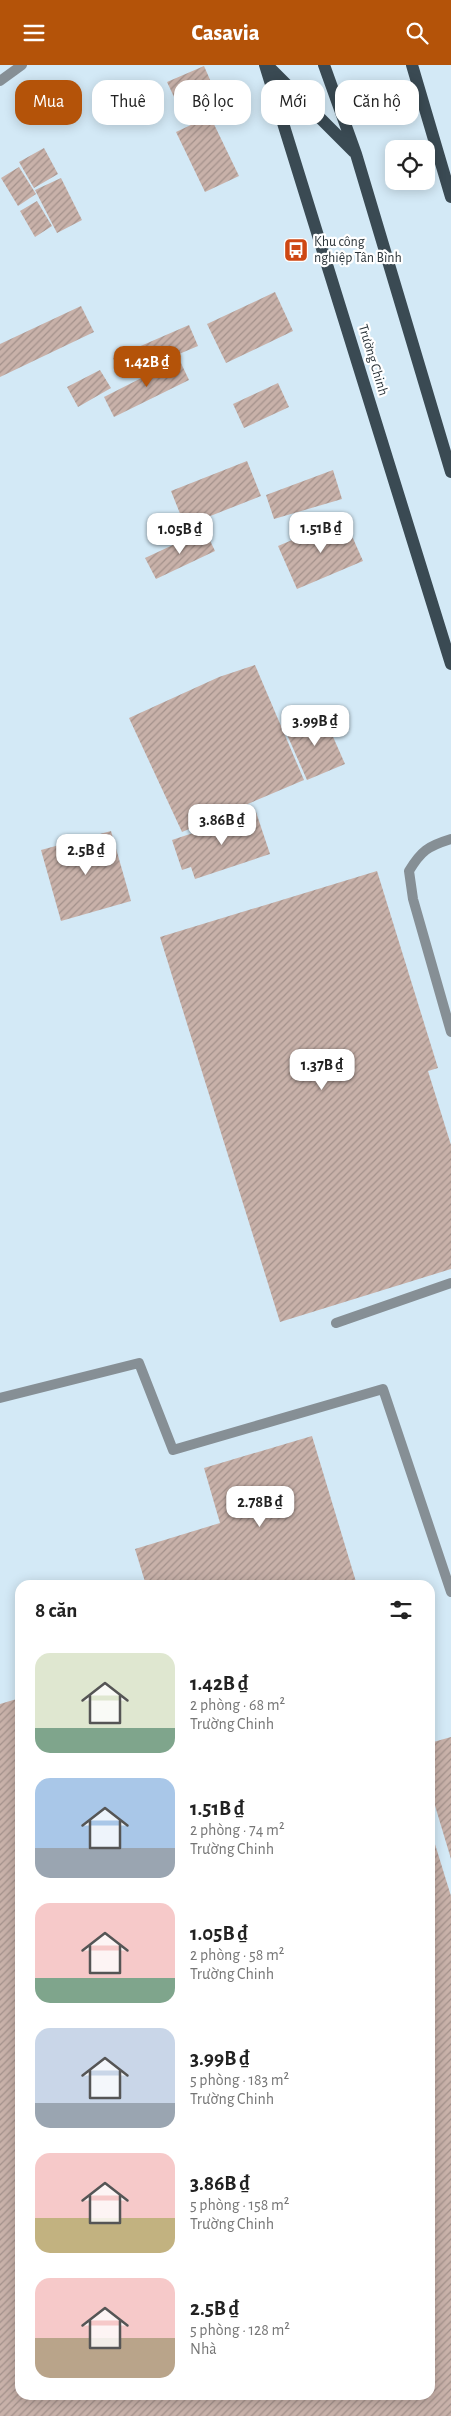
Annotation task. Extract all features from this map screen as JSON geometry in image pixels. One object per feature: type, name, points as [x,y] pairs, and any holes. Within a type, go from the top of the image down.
[{"type":"main road","points":[[266,65],[356,155]]},
{"type":"main road","name":"Trường Chinh","points":[[266,65],[451,664]]},
{"type":"main road","points":[[324,65],[356,155],[451,472]]},
{"type":"main road","points":[[412,65],[451,197]]},
{"type":"street","points":[[0,81],[22,65]]},
{"type":"street","points":[[451,839],[434,844],[419,854],[409,871],[413,899],[451,1032]]},
{"type":"street","points":[[336,1323],[451,1283]]},
{"type":"street","points":[[0,1398],[139,1363],[173,1450],[383,1389],[451,1592]]},
{"type":"building","points":[[204,66],[210,80],[174,80],[174,97],[167,82]]},
{"type":"building","points":[[191,125],[214,125],[239,176],[205,192],[176,132]]},
{"type":"building","points":[[44,148],[58,174],[34,188],[19,162]]},
{"type":"building","points":[[19,167],[36,194],[18,206],[1,178]]},
{"type":"building","points":[[61,178],[82,220],[57,233],[35,190]]},
{"type":"building","points":[[37,201],[52,226],[35,237],[20,211]]},
{"type":"building","points":[[275,292],[293,331],[226,363],[207,324]]},
{"type":"building","points":[[81,306],[94,332],[0,377],[0,344]]},
{"type":"building","points":[[189,325],[198,346],[122,378],[113,358]]},
{"type":"building","points":[[179,359],[189,380],[114,417],[104,397]]},
{"type":"building","points":[[100,370],[111,388],[78,407],[67,387]]},
{"type":"building","points":[[278,383],[289,407],[244,428],[233,404]]},
{"type":"building","points":[[247,461],[261,496],[185,526],[171,491]]},
{"type":"building","points":[[333,470],[342,499],[274,519],[266,495]]},
{"type":"building","points":[[344,518],[363,561],[297,589],[278,546]]},
{"type":"building","points":[[205,530],[215,551],[156,579],[145,558]]},
{"type":"building","points":[[255,665],[304,780],[182,832],[129,718],[219,677]]},
{"type":"building","points":[[323,714],[345,764],[307,780],[285,730]]},
{"type":"building","points":[[256,812],[270,854],[195,879],[191,867],[182,870],[172,840]]},
{"type":"building","points":[[111,831],[131,901],[61,921],[41,850]]},
{"type":"building","points":[[377,871],[438,1068],[428,1071],[451,1145],[451,1269],[280,1322],[160,937]]},
{"type":"building","points":[[312,1436],[355,1580],[144,1580],[135,1549],[220,1523],[204,1468]]},
{"type":"building","points":[[15,1700],[15,2400],[435,2400],[435,1844],[451,1896],[451,2416],[0,2416],[0,1704]]},
{"type":"building","points":[[451,1737],[451,1859],[435,1806],[435,1742]]},
{"type":"place","name":"Khu công nghiệp Tân Bình","points":[[296,250]]}]
